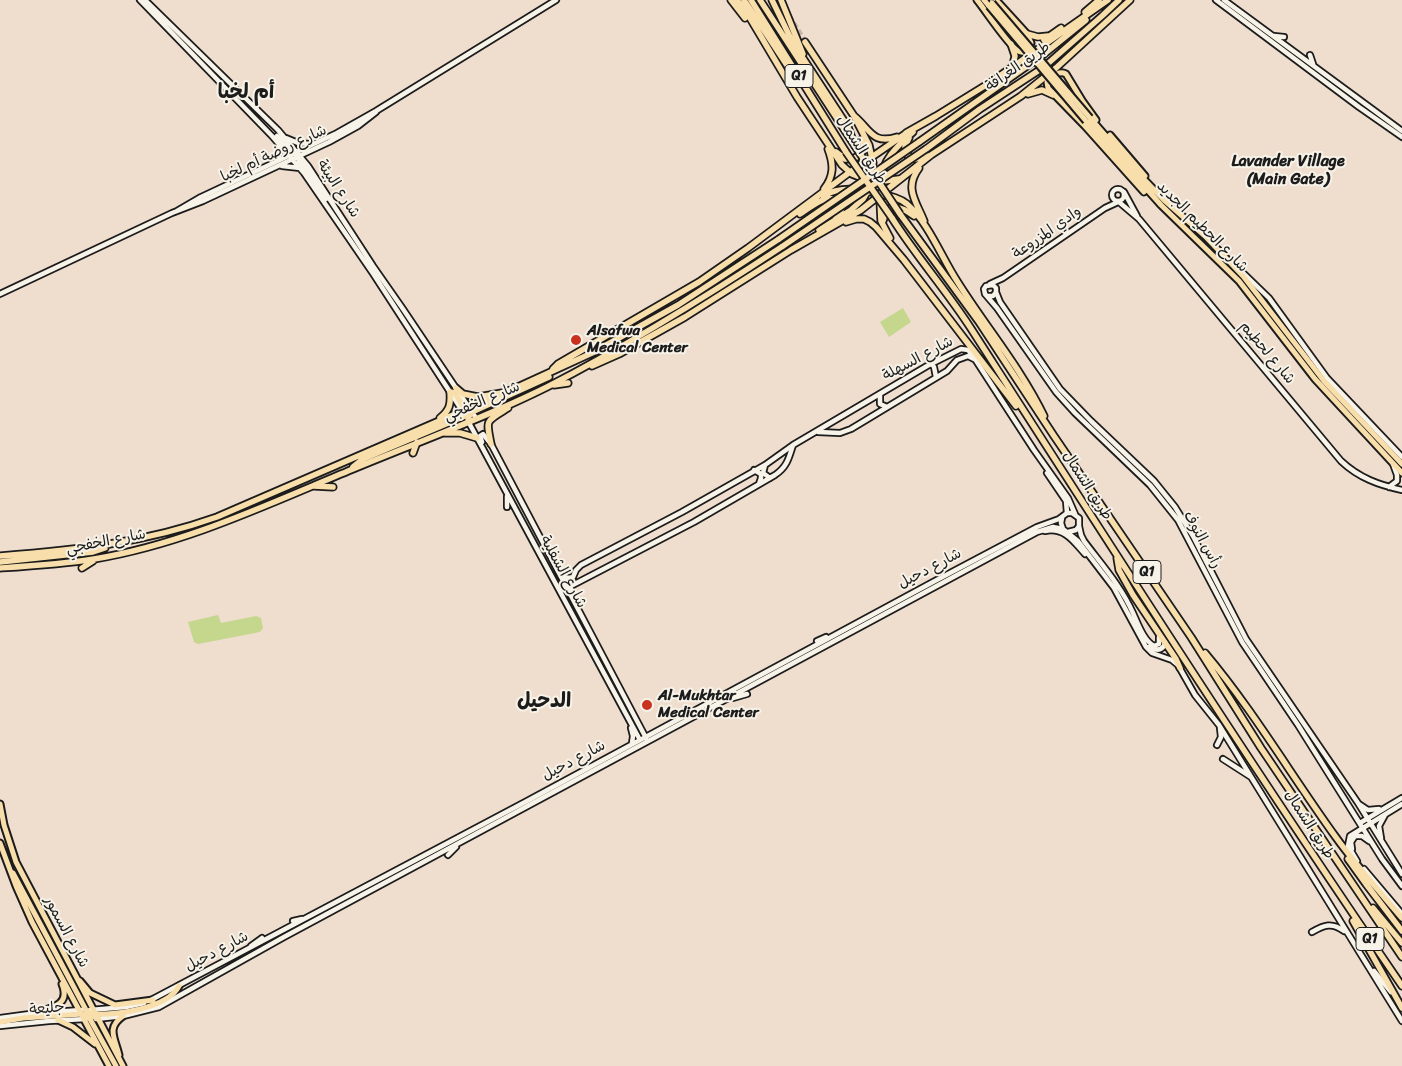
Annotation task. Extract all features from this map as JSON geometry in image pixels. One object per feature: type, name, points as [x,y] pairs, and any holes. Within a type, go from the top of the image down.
[{"type":"highway","points":[[731,0],[751,23]]},
{"type":"highway","points":[[737,0],[842,165],[857,177],[871,181],[880,182],[903,178]]},
{"type":"highway","points":[[744,0],[792,73],[804,84]]},
{"type":"highway","name":"طريق الشمال","points":[[751,0],[846,152],[968,325],[1117,556],[1402,986]]},
{"type":"highway","name":"طريق الشمال","points":[[760,0],[900,214],[979,322],[1191,637],[1261,748],[1354,883],[1402,957]]},
{"type":"highway","points":[[768,0],[773,9]]},
{"type":"highway","points":[[772,0],[793,43],[848,127],[854,145]]},
{"type":"highway","points":[[781,0],[804,58]]},
{"type":"highway","points":[[1018,63],[1020,58],[1099,0]]},
{"type":"highway","points":[[550,372],[558,364],[707,277],[850,172],[908,132],[1018,63],[1108,0]]},
{"type":"highway","name":"طريق الغرافة","points":[[919,142],[1044,54],[1108,0]]},
{"type":"highway","name":"طريق الغرافة","points":[[926,149],[980,109],[1044,67],[1118,0]]},
{"type":"highway","points":[[1101,28],[1123,0]]},
{"type":"highway","points":[[581,368],[595,365],[626,350],[695,311],[791,250],[862,210],[880,194],[931,156],[1021,96],[1101,28],[1130,0]]},
{"type":"highway","points":[[1027,34],[1040,37],[1054,33]]},
{"type":"highway","points":[[791,250],[857,205],[868,191],[871,181],[872,157],[869,145],[854,116],[806,42]]},
{"type":"highway","points":[[1010,68],[1015,60],[1011,44]]},
{"type":"highway","points":[[805,50],[813,55]]},
{"type":"highway","points":[[1021,96],[1039,90],[1053,94]]},
{"type":"highway","points":[[822,136],[842,157],[849,160],[856,158],[862,153],[865,145],[854,116]]},
{"type":"highway","points":[[854,116],[870,134],[880,139],[892,138],[908,132]]},
{"type":"highway","points":[[921,125],[906,143],[905,151],[910,158],[914,159],[931,156]]},
{"type":"highway","points":[[904,260],[885,229],[880,216],[880,182],[884,166],[891,154],[921,125]]},
{"type":"highway","points":[[818,196],[830,180],[833,170],[830,154],[822,136]]},
{"type":"highway","name":"شارع الخفجي","points":[[0,567],[95,559],[155,545],[195,533],[250,513],[438,434],[504,393],[592,353],[678,305],[779,239],[919,142]]},
{"type":"highway","name":"شارع الخفجي","points":[[0,555],[53,552],[111,545],[186,528],[217,517],[434,423],[519,400],[581,368],[712,292],[926,149]]},
{"type":"highway","points":[[931,156],[916,172],[911,187],[913,197],[926,228],[962,290],[1024,381],[1054,436]]},
{"type":"highway","points":[[799,210],[835,191],[850,189],[868,191],[895,197],[908,205],[926,228]]},
{"type":"highway","points":[[774,229],[819,202],[836,199],[841,203],[842,209],[827,225]]},
{"type":"highway","points":[[885,229],[884,213],[889,208],[896,206],[910,212],[926,228]]},
{"type":"highway","points":[[791,250],[845,223],[859,219],[874,224],[1035,429]]},
{"type":"highway","points":[[672,299],[682,288]]},
{"type":"highway","points":[[347,471],[363,459],[535,384],[592,353]]},
{"type":"highway","points":[[547,386],[568,383]]},
{"type":"highway","points":[[453,390],[478,397],[496,392],[504,393]]},
{"type":"highway","points":[[453,390],[468,414]]},
{"type":"highway","points":[[434,423],[449,409],[453,390]]},
{"type":"highway","points":[[491,444],[487,430],[490,421],[519,400]]},
{"type":"highway","points":[[438,434],[460,433],[477,438]]},
{"type":"highway","points":[[412,453],[417,442]]},
{"type":"highway","points":[[312,486],[333,487]]},
{"type":"highway","points":[[0,567],[93,552],[111,545]]},
{"type":"highway","points":[[1117,556],[1120,572],[1180,668]]},
{"type":"highway","points":[[82,568],[95,559]]},
{"type":"highway","points":[[1191,637],[1232,685],[1366,884],[1402,931]]},
{"type":"highway","points":[[1335,837],[1402,918]]},
{"type":"highway","points":[[1354,883],[1402,943]]},
{"type":"highway","points":[[1338,892],[1401,1007]]},
{"type":"main road","points":[[977,0],[1011,44],[1018,51],[1026,52],[1031,43],[1027,34],[991,2]]},
{"type":"main road","name":"شارع الحطيم الجديد","points":[[984,0],[991,2],[1088,119],[1162,202],[1239,281],[1315,380],[1402,473]]},
{"type":"main road","points":[[1058,73],[1064,73],[1092,114],[1162,202],[1150,198],[1131,179],[1086,126],[1053,94],[1047,87],[1047,82],[1058,73]]},
{"type":"main road","name":"شارع الحطيم الجديد","points":[[1162,202],[1205,236],[1227,258],[1333,391],[1402,464]]},
{"type":"main road","name":"شارع السمور","points":[[0,804],[4,825],[16,862],[77,980],[99,1048],[109,1066]]},
{"type":"main road","name":"شارع السمور","points":[[0,843],[32,922],[48,954],[123,1066]]},
{"type":"main road","points":[[8,865],[116,1066]]},
{"type":"main road","points":[[37,1013],[57,1007],[64,994],[64,988],[48,954]]},
{"type":"main road","points":[[77,980],[90,993],[114,1005],[153,1000]]},
{"type":"main road","points":[[0,1020],[121,1013],[148,1006],[172,995],[179,986]]},
{"type":"main road","points":[[120,1060],[113,1030],[116,1022],[123,1016]]},
{"type":"main road","points":[[58,1020],[80,1032],[99,1048]]},
{"type":"street","name":"شارع البيئة","points":[[140,0],[277,141],[308,166],[453,390]]},
{"type":"street","name":"شارع البيئة","points":[[145,0],[283,135],[295,155],[300,168],[453,390]]},
{"type":"street","name":"شارع روضة أم لخبا","points":[[0,294],[278,166],[376,111],[556,0]]},
{"type":"street","points":[[1216,0],[1402,137]]},
{"type":"street","points":[[1224,0],[1402,131]]},
{"type":"street","points":[[1274,36],[1284,37]]},
{"type":"street","points":[[1310,56],[1313,66]]},
{"type":"street","points":[[243,106],[249,108],[295,155],[335,210],[340,214]]},
{"type":"street","name":"شارع روضة أم لخبا","points":[[177,211],[201,197],[278,160],[310,151],[358,126],[376,111]]},
{"type":"street","points":[[283,135],[298,143],[315,144]]},
{"type":"street","points":[[277,141],[280,152],[278,160]]},
{"type":"street","points":[[308,166],[310,151]]},
{"type":"street","points":[[278,166],[300,168]]},
{"type":"street","points":[[1119,189],[1124,192],[1124,198],[1118,202],[1113,198],[1112,194],[1116,190],[1119,189]]},
{"type":"street","name":"شارع لحطيم","points":[[1124,192],[1139,219]]},
{"type":"street","name":"وادي المزروعة","points":[[1105,208],[1113,198]]},
{"type":"street","name":"شارع لحطيم","points":[[1118,202],[1139,219],[1342,461],[1361,476],[1389,488],[1402,490]]},
{"type":"street","name":"وادي المزروعة","points":[[990,284],[1003,278],[1105,208],[1118,202]]},
{"type":"street","points":[[1227,258],[1267,296],[1327,378],[1402,456]]},
{"type":"street","name":"وادي المزروعة","points":[[996,291],[1003,278]]},
{"type":"street","points":[[990,284],[994,286],[996,291],[993,296],[988,296],[984,289],[990,284]]},
{"type":"street","name":"رأس النوف","points":[[996,291],[1000,302],[1060,389],[1090,421],[1154,481],[1175,507],[1193,536],[1246,639],[1358,803],[1402,874]]},
{"type":"street","name":"رأس النوف","points":[[988,296],[1056,392],[1075,413],[1150,484],[1171,510],[1188,538],[1242,642],[1375,848],[1402,886]]},
{"type":"street","name":"شارع السهلة","points":[[575,575],[576,570],[581,565],[682,512],[765,465],[793,445],[931,363],[964,349],[970,352],[975,360]]},
{"type":"street","name":"شارع السهلة","points":[[815,433],[845,432],[947,371],[962,357],[968,356],[975,360]]},
{"type":"street","name":"طريق الشمال","points":[[975,360],[1066,501],[1067,513]]},
{"type":"street","points":[[931,363],[936,377]]},
{"type":"street","points":[[880,394],[880,404],[888,407]]},
{"type":"street","name":"شارع الشفلية","points":[[468,414],[477,438],[625,713],[644,740]]},
{"type":"street","points":[[490,461],[490,456],[480,436],[483,434],[486,436],[491,444]]},
{"type":"street","name":"شارع الشفلية","points":[[491,444],[644,740]]},
{"type":"street","points":[[571,589],[583,580],[694,522],[783,470],[793,445]]},
{"type":"street","name":"طريق الشمال","points":[[1034,450],[1068,498],[1075,514]]},
{"type":"street","points":[[1389,488],[1398,478],[1392,461]]},
{"type":"street","points":[[765,465],[763,474],[770,478]]},
{"type":"street","points":[[754,470],[758,471],[761,476],[758,485]]},
{"type":"street","points":[[506,492],[507,507]]},
{"type":"street","points":[[1068,532],[1074,531],[1080,526],[1079,518],[1075,514],[1067,513],[1062,518],[1061,524],[1063,529],[1076,538],[1101,570],[1122,600],[1146,647],[1154,654],[1174,661],[1180,668]]},
{"type":"street","name":"شارع دحيل","points":[[88,1014],[153,1000],[527,801],[548,787],[622,750],[632,743],[644,740],[656,731],[699,707],[984,555],[1037,527],[1062,518]]},
{"type":"street","name":"شارع دحيل","points":[[88,1014],[123,1016],[159,1007],[644,740],[725,700],[1023,540],[1055,526],[1063,529]]},
{"type":"street","name":"طريق الشمال","points":[[1080,526],[1082,538],[1119,587],[1147,643],[1151,648],[1160,649],[1164,646],[1165,642]]},
{"type":"street","points":[[1023,540],[1046,531],[1059,531],[1070,537],[1101,570]]},
{"type":"street","name":"شارع الشفلية","points":[[548,553],[571,589],[578,612]]},
{"type":"street","points":[[976,556],[984,555]]},
{"type":"street","points":[[983,568],[988,560]]},
{"type":"street","points":[[562,574],[569,578],[575,575],[578,579],[583,580]]},
{"type":"street","name":"طريق الشمال","points":[[1142,631],[1151,645],[1158,645],[1160,640],[1153,624]]},
{"type":"street","points":[[817,641],[850,627]]},
{"type":"street","name":"طريق الشمال","points":[[1180,668],[1195,695],[1219,725],[1402,1021]]},
{"type":"street","points":[[618,680],[623,697]]},
{"type":"street","points":[[725,700],[747,694]]},
{"type":"street","points":[[699,707],[706,699]]},
{"type":"street","points":[[617,708],[625,713]]},
{"type":"street","points":[[633,716],[644,730],[656,731]]},
{"type":"street","points":[[629,720],[633,734],[632,743]]},
{"type":"street","points":[[1218,745],[1221,734],[1219,725]]},
{"type":"street","points":[[610,752],[622,750]]},
{"type":"street","points":[[1222,759],[1252,778]]},
{"type":"street","points":[[573,771],[595,764]]},
{"type":"street","points":[[527,801],[534,793]]},
{"type":"street","points":[[1402,798],[1361,825],[1350,836],[1348,846],[1356,860],[1402,914]]},
{"type":"street","points":[[1358,803],[1373,811],[1388,809],[1402,804]]},
{"type":"street","points":[[1382,844],[1379,830],[1380,823],[1388,809]]},
{"type":"street","points":[[452,840],[457,834]]},
{"type":"street","points":[[1373,879],[1353,851],[1351,842],[1356,836],[1362,836],[1375,848]]},
{"type":"street","points":[[448,855],[460,843]]},
{"type":"street","points":[[293,921],[311,916]]},
{"type":"street","points":[[1312,932],[1324,925],[1332,924],[1349,935]]},
{"type":"street","points":[[247,950],[262,938]]},
{"type":"street","points":[[1362,956],[1401,1007]]},
{"type":"street","name":"جليعة","points":[[0,1020],[37,1013],[88,1014]]},
{"type":"street","name":"جليعة","points":[[0,1026],[58,1020],[88,1014]]},
{"type":"green space","points":[[903,308],[911,322],[889,337],[880,322]]},
{"type":"green space","points":[[218,615],[221,623],[256,616],[261,618],[263,628],[260,632],[198,644],[194,642],[188,622]]},
{"type":"tunnel","points":[[789,16],[805,42]]},
{"type":"place","name":"Alsafwa Medical Center","points":[[576,340]]},
{"type":"place","name":"Al-Mukhtar Medical Center","points":[[647,705]]},
{"type":"district","name":"أم لخبا","points":[[246,93]]},
{"type":"district","name":"Lavander Village (Main Gate)","points":[[1288,171]]},
{"type":"district","name":"الدحيل","points":[[544,702]]}]
